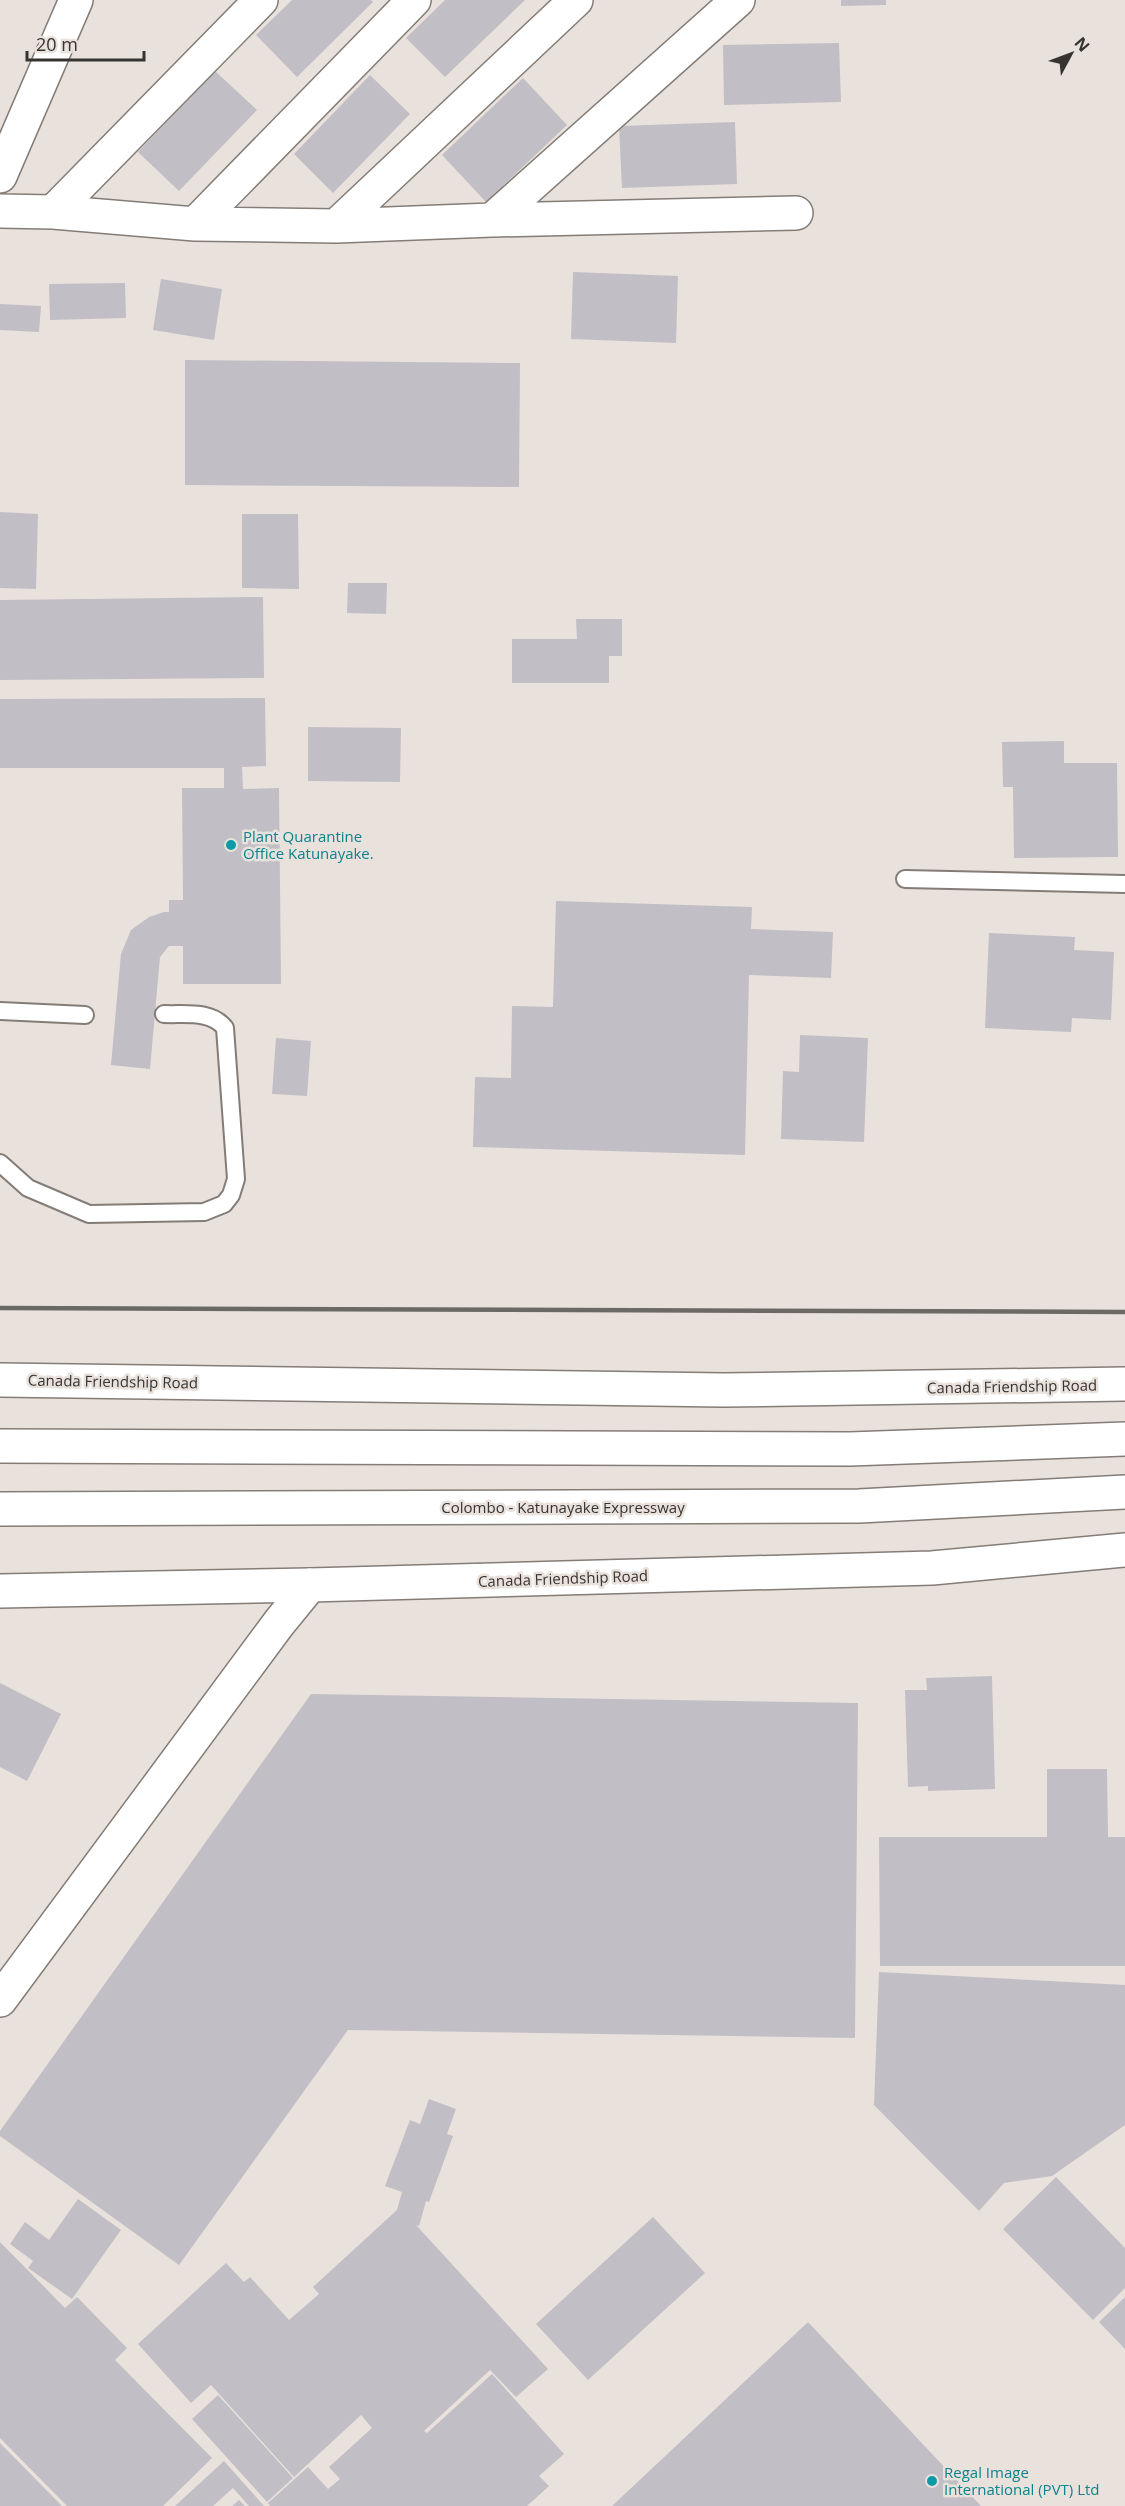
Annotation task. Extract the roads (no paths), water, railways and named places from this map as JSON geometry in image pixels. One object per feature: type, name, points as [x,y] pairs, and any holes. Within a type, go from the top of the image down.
[{"type":"main road","points":[[0,176],[76,0]]},
{"type":"main road","points":[[53,212],[261,0]]},
{"type":"main road","points":[[195,225],[414,0]]},
{"type":"main road","points":[[336,226],[576,0]]},
{"type":"main road","points":[[492,220],[738,0]]},
{"type":"main road","points":[[0,211],[53,212],[195,225],[336,226],[796,213]]},
{"type":"main road","name":"Canada Friendship Road","points":[[0,1380],[724,1390],[1125,1384]]},
{"type":"main road","points":[[0,1446],[850,1449],[1125,1439]]},
{"type":"main road","name":"Colombo - Katunayake Expressway","points":[[0,1509],[859,1506],[1125,1492]]},
{"type":"main road","name":"Canada Friendship Road","points":[[0,1591],[932,1569],[1125,1550]]},
{"type":"main road","points":[[0,2000],[279,1623],[310,1585]]},
{"type":"lane","points":[[905,879],[1125,884]]},
{"type":"lane","points":[[0,1011],[85,1015]]},
{"type":"lane","points":[[0,1163],[28,1188],[89,1214],[204,1212],[224,1204],[231,1195],[236,1179],[225,1028],[210,1016],[164,1014]]},
{"type":"railway","points":[[0,1308],[1125,1312]]},
{"type":"place","name":"Plant Quarantine Office Katunayake.","points":[[231,845]]},
{"type":"place","name":"Regal Image International (PVT) Ltd","points":[[932,2481]]}]
